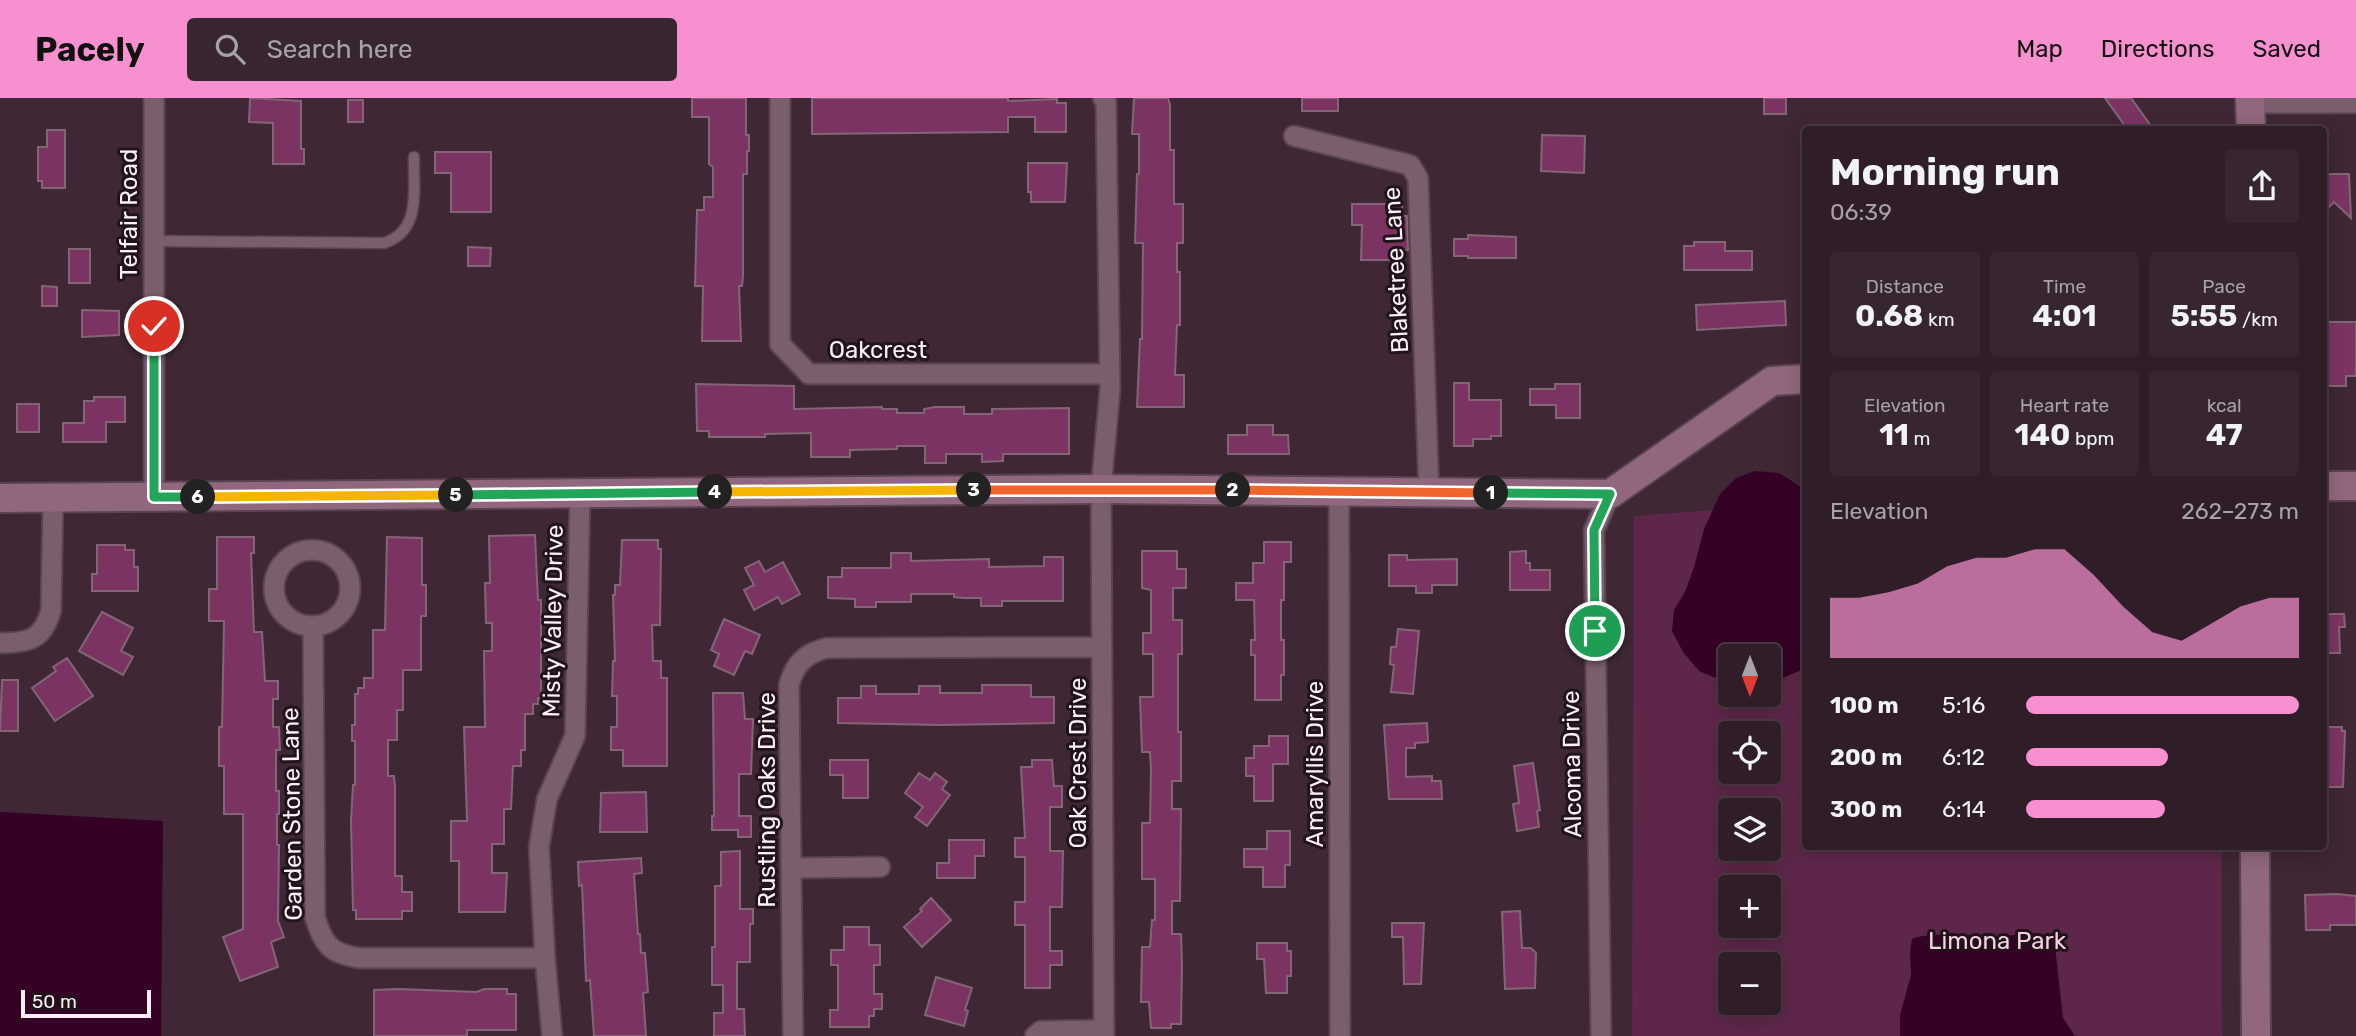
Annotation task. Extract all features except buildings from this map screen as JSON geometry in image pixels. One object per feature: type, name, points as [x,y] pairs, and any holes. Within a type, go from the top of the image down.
[{"type":"street","name":"Telfair Road","points":[[154,98],[154,497]]},
{"type":"street","name":"Oakcrest","points":[[780,98],[780,344],[809,374],[1109,374]]},
{"type":"street","points":[[1101,489],[1109,374],[1104,98]]},
{"type":"street","points":[[2250,110],[2356,103]]},
{"type":"street","name":"Blaketree Lane","points":[[1294,136],[1410,165],[1418,178],[1429,493]]},
{"type":"street","points":[[0,498],[1101,489],[1610,494],[1772,381],[1802,379]]},
{"type":"street","points":[[2327,486],[2356,486]]},
{"type":"street","name":"Oak Crest Drive","points":[[1101,489],[1104,1033]]},
{"type":"street","name":"Amaryllis Drive","points":[[1339,492],[1340,1036]]},
{"type":"street","name":"Misty Valley Drive","points":[[552,1036],[539,847],[547,799],[575,736],[580,494]]},
{"type":"street","name":"Alcoma Drive","points":[[1601,1036],[1594,530],[1610,494]]},
{"type":"street","points":[[0,643],[20,643],[33,639],[48,622],[51,611],[53,497]]},
{"type":"street","name":"Garden Stone Lane","points":[[313,626],[315,917],[320,934],[328,947],[343,956],[360,958],[545,958]]},
{"type":"street","name":"Rustling Oaks Drive","points":[[793,1036],[789,685],[793,670],[812,652],[827,648],[1102,648]]},
{"type":"street","points":[[2255,850],[2256,1036]]},
{"type":"street","points":[[793,868],[880,867]]},
{"type":"street","points":[[1035,1036],[1041,1031],[1104,1033]]},
{"type":"lane","points":[[154,241],[384,243],[397,239],[405,232],[410,220],[414,157]]},
{"type":"green space","name":"Limona Park","points":[[1802,503],[1802,850],[2221,850],[2222,1036],[1632,1036],[1634,516]]},
{"type":"shaded area","points":[[1755,471],[1779,473],[1802,487],[1802,670],[1782,678],[1782,644],[1718,644],[1718,679],[1699,671],[1683,652],[1672,631],[1674,610],[1685,592],[1704,529],[1720,494],[1736,478]]},
{"type":"shaded area","points":[[0,812],[163,821],[161,1036],[0,1036]]},
{"type":"shaded area","points":[[2034,933],[2049,937],[2055,946],[2063,1018],[2075,1036],[1900,1036],[1900,1015],[1911,975],[1912,939],[1941,935],[1995,936]]},
{"type":"route","points":[[154,326],[154,497],[1101,489],[1610,494],[1594,530],[1595,631]]}]
